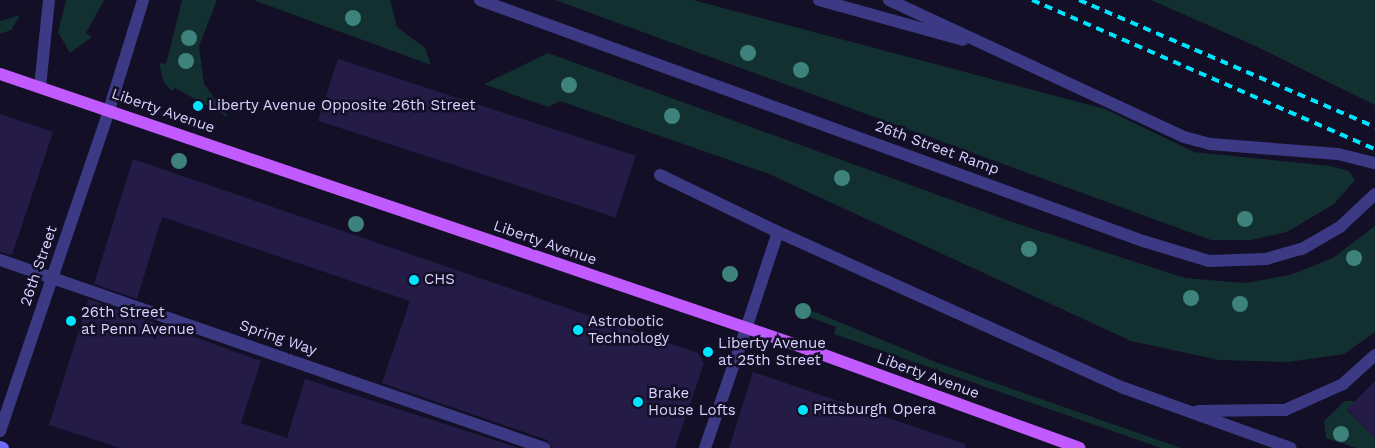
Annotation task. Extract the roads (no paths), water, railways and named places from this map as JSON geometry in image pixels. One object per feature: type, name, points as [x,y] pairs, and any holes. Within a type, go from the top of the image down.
[{"type":"main road","name":"Liberty Avenue","points":[[0,74],[746,329],[1079,448]]},
{"type":"street","points":[[40,87],[50,0]]},
{"type":"street","points":[[109,110],[143,0]]},
{"type":"street","name":"26th Street Ramp","points":[[480,0],[1190,257],[1230,262],[1266,259],[1302,249],[1340,227],[1375,194]]},
{"type":"street","points":[[819,0],[1007,52]]},
{"type":"street","points":[[889,0],[1007,52],[1184,137],[1210,144],[1338,154],[1375,163]]},
{"type":"street","name":"26th Street","points":[[0,431],[109,110]]},
{"type":"street","points":[[660,175],[778,232],[1124,388],[1291,448]]},
{"type":"street","points":[[704,448],[778,232]]},
{"type":"street","name":"Spring Way","points":[[0,260],[544,448]]},
{"type":"street","points":[[1186,410],[1286,410],[1343,384],[1375,356]]},
{"type":"railway","points":[[1032,0],[1375,149]]},
{"type":"railway","points":[[1079,0],[1375,127]]},
{"type":"place","name":"Liberty Avenue Opposite 26th Street","points":[[198,106]]},
{"type":"place","name":"CHS","points":[[414,280]]},
{"type":"place","name":"26th Street at Penn Avenue","points":[[71,321]]},
{"type":"place","name":"Astrobotic Technology","points":[[578,330]]},
{"type":"place","name":"Liberty Avenue at 25th Street","points":[[708,352]]},
{"type":"place","name":"Brake House Lofts","points":[[638,402]]},
{"type":"place","name":"Pittsburgh Opera","points":[[803,410]]}]
